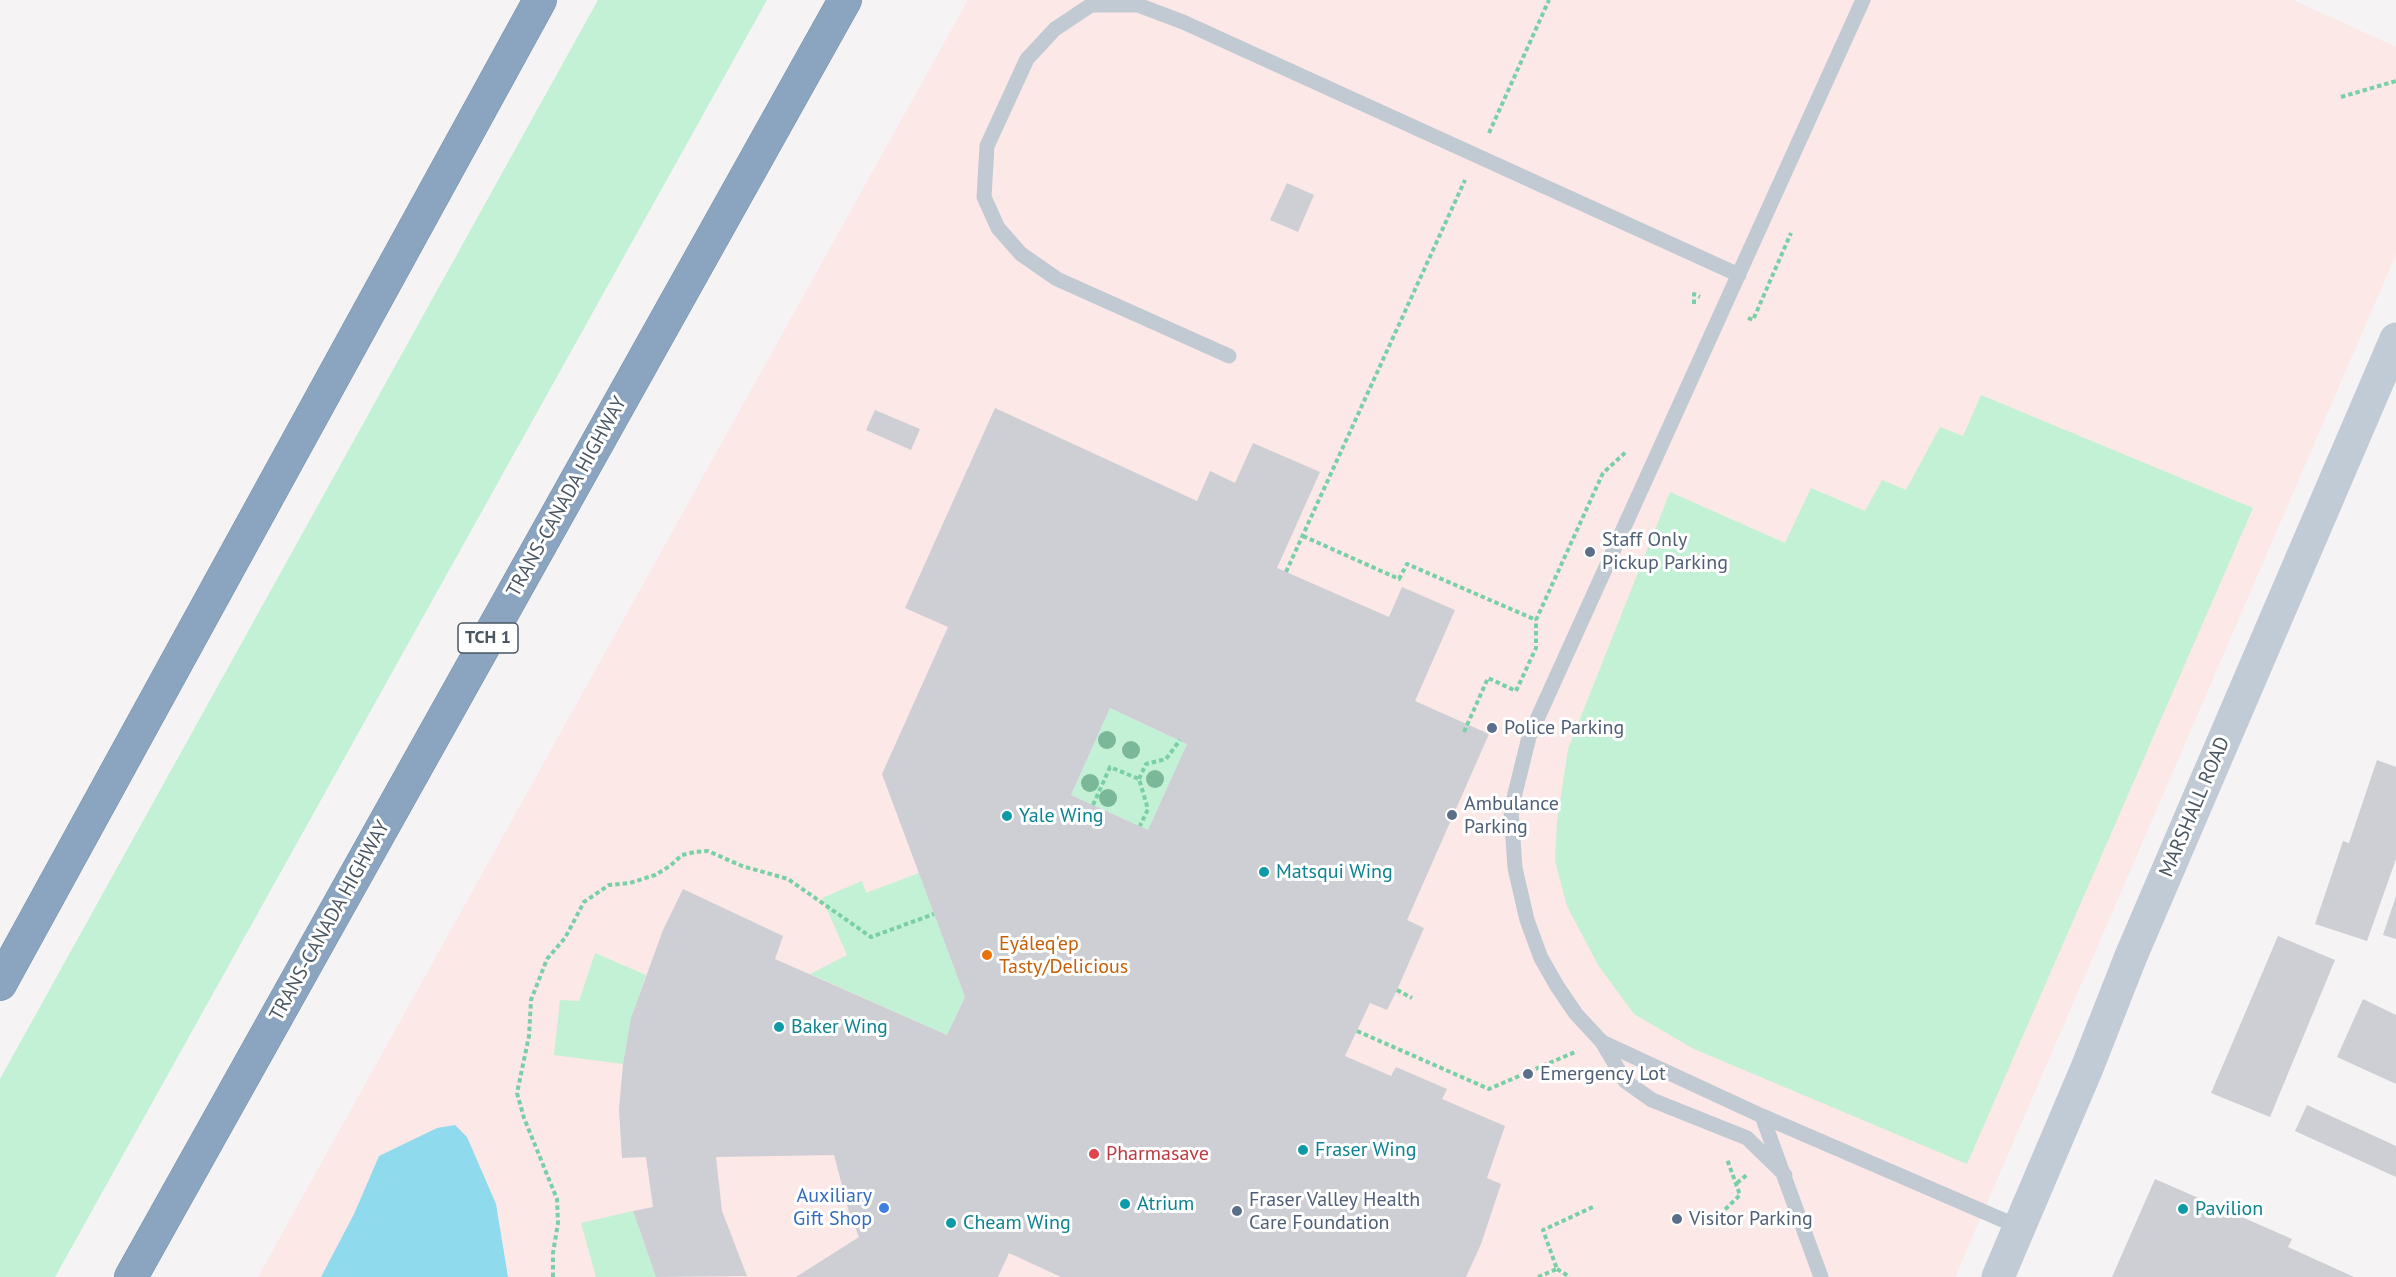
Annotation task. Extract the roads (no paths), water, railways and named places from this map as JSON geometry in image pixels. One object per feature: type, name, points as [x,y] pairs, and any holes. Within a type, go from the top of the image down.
[{"type":"highway","points":[[0,984],[540,0]]},
{"type":"highway","name":"TRANS-CANADA HIGHWAY","points":[[131,1277],[844,0]]},
{"type":"main road","name":"MARSHALL ROAD","points":[[1998,1277],[2087,1068],[2131,956],[2396,339]]},
{"type":"lane","points":[[1785,1175],[1747,1138],[1652,1100],[1625,1081],[1602,1042],[1576,1014],[1541,958],[1527,920],[1515,868],[1511,810],[1529,737],[1863,0]]},
{"type":"lane","points":[[1229,356],[1056,279],[1021,254],[998,228],[984,197],[987,146],[1028,59],[1054,28],[1091,5],[1138,5],[1183,22],[1739,275]]},
{"type":"lane","points":[[1602,1042],[1762,1116],[2019,1227]]},
{"type":"lane","points":[[1762,1116],[1821,1277]]},
{"type":"water","points":[[455,1125],[467,1137],[496,1204],[508,1277],[321,1277],[354,1214],[379,1156],[437,1128]]},
{"type":"place","name":"Staff Only Pickup Parking","points":[[1590,552]]},
{"type":"place","name":"Police Parking","points":[[1492,728]]},
{"type":"place","name":"Ambulance Parking","points":[[1452,815]]},
{"type":"place","name":"Yale Wing","points":[[1007,816]]},
{"type":"place","name":"Matsqui Wing","points":[[1264,872]]},
{"type":"place","name":"Eyáleq'ep Tasty/Delicious","points":[[987,955]]},
{"type":"place","name":"Baker Wing","points":[[779,1027]]},
{"type":"place","name":"Emergency Lot","points":[[1528,1074]]},
{"type":"place","name":"Fraser Wing","points":[[1303,1150]]},
{"type":"place","name":"Pharmasave","points":[[1094,1154]]},
{"type":"place","name":"Atrium","points":[[1125,1204]]},
{"type":"place","name":"Auxiliary Gift Shop","points":[[884,1208]]},
{"type":"place","name":"Pavilion","points":[[2183,1209]]},
{"type":"place","name":"Fraser Valley Health Care Foundation","points":[[1237,1211]]},
{"type":"place","name":"Visitor Parking","points":[[1677,1219]]},
{"type":"place","name":"Cheam Wing","points":[[951,1223]]}]
